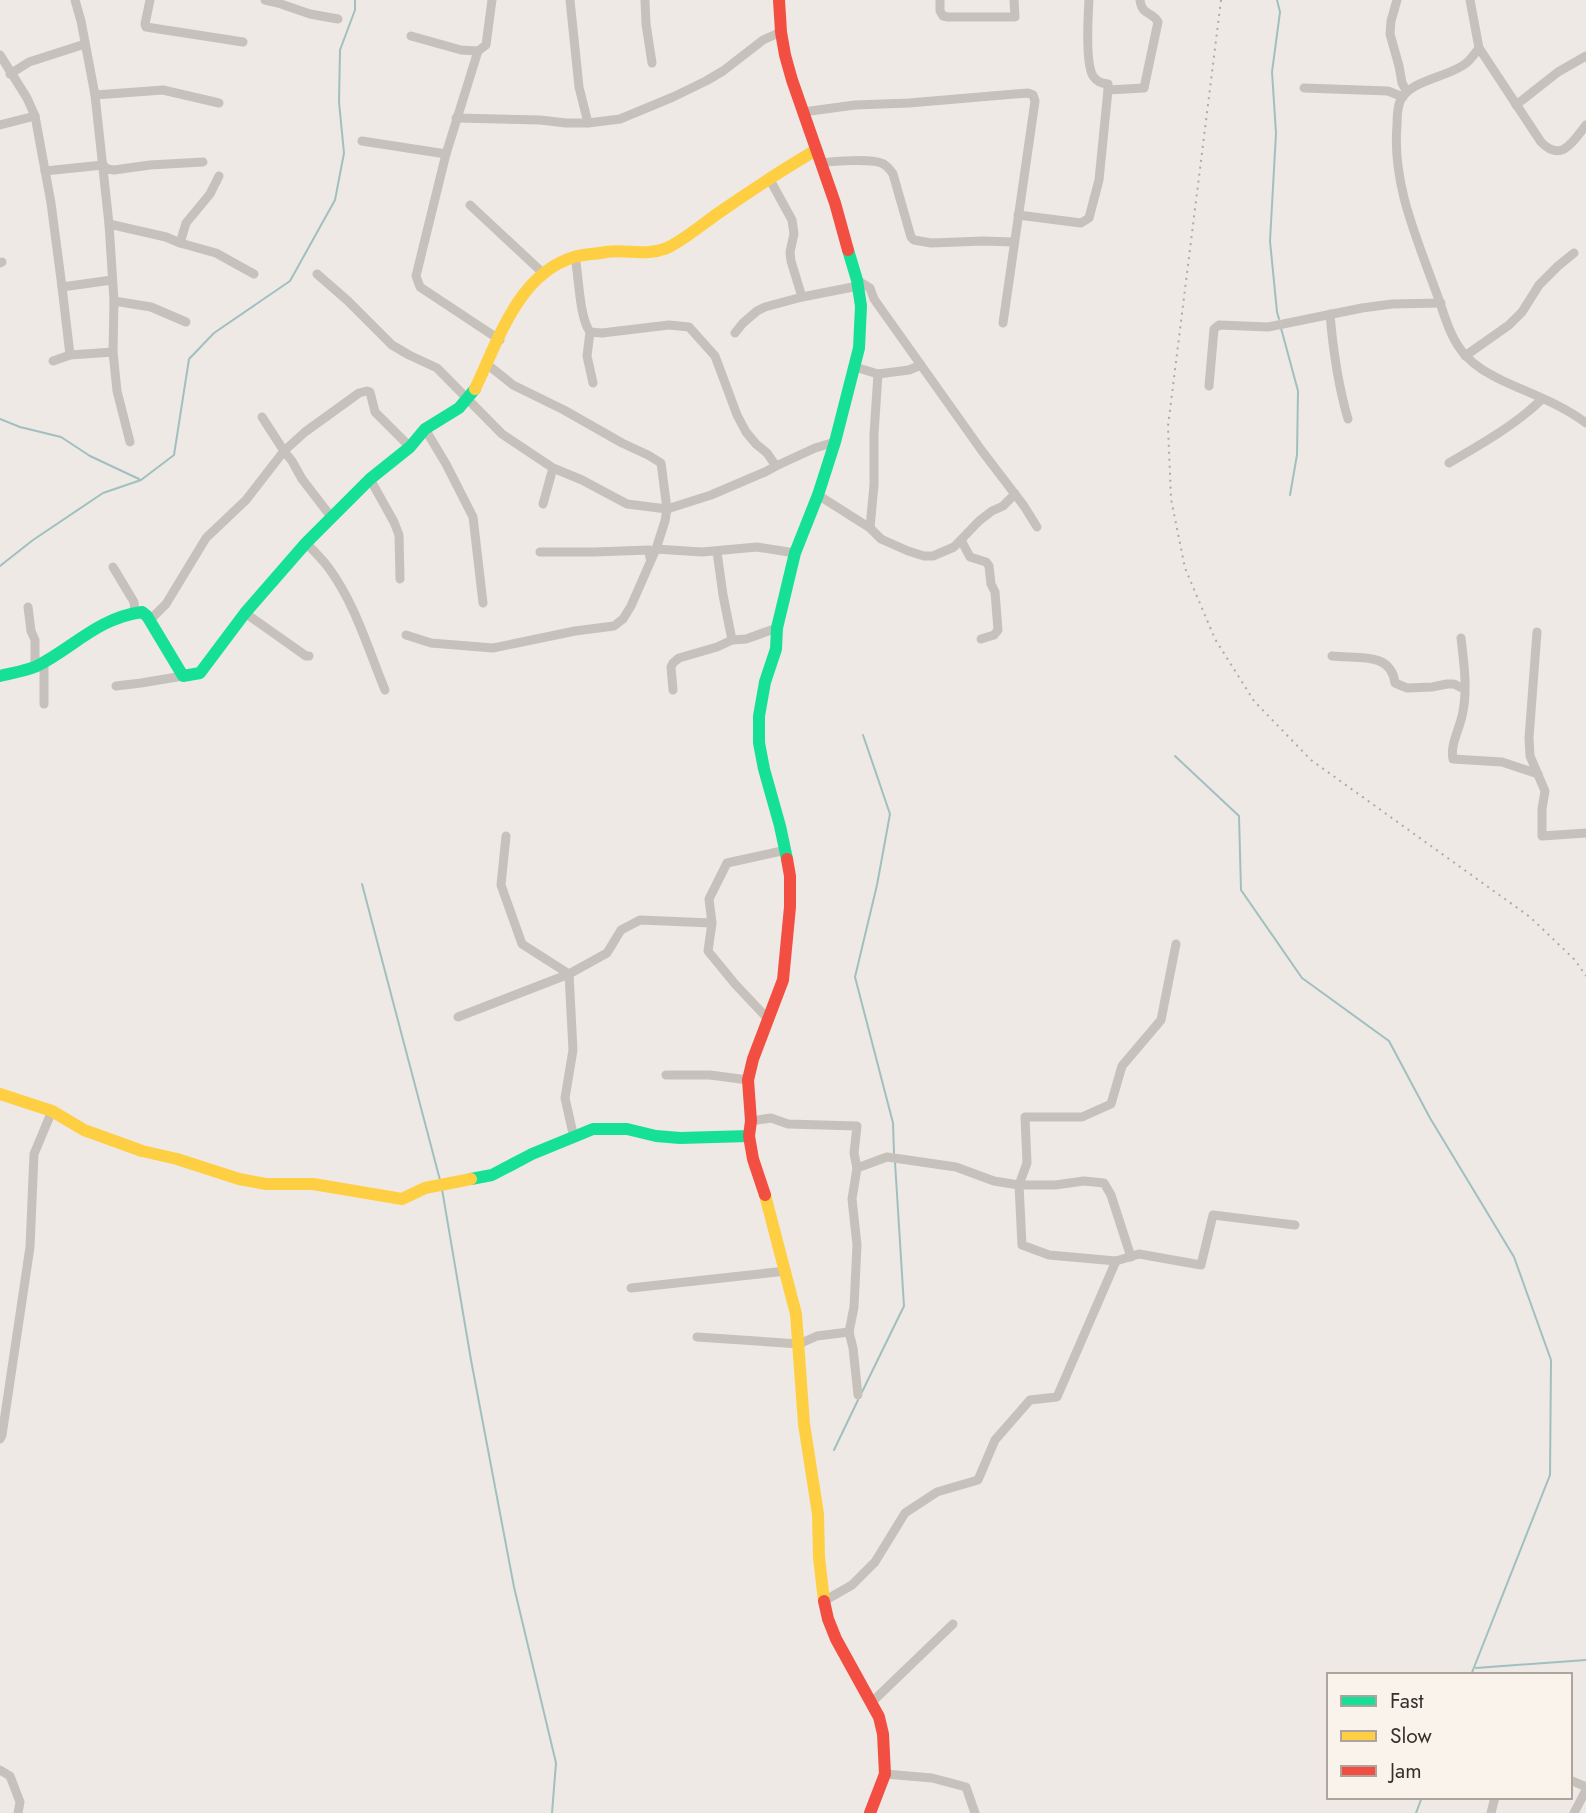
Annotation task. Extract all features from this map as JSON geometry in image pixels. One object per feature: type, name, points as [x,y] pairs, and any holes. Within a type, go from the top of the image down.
[{"type":"street","points":[[75,0],[95,95],[109,224],[114,301],[113,352],[117,391],[130,442]]},
{"type":"street","points":[[150,0],[146,27],[243,42]]},
{"type":"street","points":[[265,0],[278,1],[310,14],[338,19]]},
{"type":"street","points":[[492,0],[486,45],[478,51],[456,118],[416,276],[420,287],[500,340]]},
{"type":"street","points":[[570,0],[579,87],[588,123]]},
{"type":"street","points":[[645,0],[652,63]]},
{"type":"street","points":[[779,0],[781,32],[792,80],[835,203],[857,283],[862,306],[862,327],[855,367],[835,442],[795,553],[777,628],[776,649],[765,682],[759,716],[759,743],[764,769],[786,850],[790,876],[790,907],[783,980],[753,1059],[748,1080],[751,1121],[749,1136],[796,1314],[804,1424],[818,1514],[819,1557],[828,1619],[836,1639],[872,1702],[883,1734],[885,1774],[870,1813]]},
{"type":"street","points":[[940,0],[943,16],[980,18],[1015,17],[1014,0]]},
{"type":"street","points":[[1017,215],[1081,223],[1089,218],[1099,180],[1108,84],[1098,82],[1091,73],[1088,0]]},
{"type":"street","points":[[1108,90],[1144,88],[1158,22],[1141,8],[1140,0]]},
{"type":"street","points":[[1397,0],[1390,34],[1405,94],[1398,114],[1396,156],[1404,200],[1416,239],[1451,333],[1465,356],[1487,373],[1586,423]]},
{"type":"street","points":[[1470,0],[1479,48],[1541,142],[1548,149],[1558,152],[1564,150],[1586,125]]},
{"type":"street","points":[[456,118],[566,123],[620,118],[673,97],[723,71],[763,40],[781,32]]},
{"type":"street","points":[[411,36],[461,50],[478,51]]},
{"type":"street","points":[[10,74],[29,62],[85,44]]},
{"type":"street","points":[[1304,88],[1405,94],[1467,63],[1479,48]]},
{"type":"street","points":[[0,55],[10,74],[19,83],[35,117],[70,355]]},
{"type":"street","points":[[1516,104],[1558,72],[1586,56]]},
{"type":"street","points":[[95,95],[163,90],[219,103]]},
{"type":"street","points":[[803,112],[855,105],[1028,93],[1033,95],[1035,101],[1003,323]]},
{"type":"street","points":[[0,125],[35,117]]},
{"type":"street","points":[[362,141],[446,154]]},
{"type":"street","points":[[116,686],[201,673],[245,613],[306,543],[370,479],[410,447],[425,429],[458,408],[475,390],[521,296],[558,264],[575,257],[613,251],[648,253],[669,247],[769,178],[818,156],[887,165],[893,174],[914,240],[931,243],[1013,242]]},
{"type":"street","points":[[45,171],[103,165],[114,170],[203,162]]},
{"type":"street","points":[[180,243],[186,223],[210,194],[219,176]]},
{"type":"street","points":[[769,178],[792,220],[794,234],[791,261],[802,297]]},
{"type":"street","points":[[470,205],[544,274]]},
{"type":"street","points":[[109,224],[166,237],[216,253],[254,274]]},
{"type":"street","points":[[1465,356],[1509,325],[1522,312],[1539,285],[1574,253]]},
{"type":"street","points":[[575,257],[586,328],[590,332],[602,333],[669,325],[689,327],[715,356],[746,432],[776,466]]},
{"type":"street","points":[[317,274],[392,345],[437,368],[502,433],[553,468],[627,504],[667,509],[711,495],[815,448],[835,442]]},
{"type":"street","points":[[62,287],[112,280]]},
{"type":"street","points":[[735,333],[743,323],[765,307],[857,283],[870,288],[874,299],[1037,527]]},
{"type":"street","points":[[114,301],[151,307],[186,322]]},
{"type":"street","points":[[1209,386],[1214,329],[1219,326],[1268,327],[1362,308],[1441,303]]},
{"type":"street","points":[[1330,314],[1339,385],[1348,419]]},
{"type":"street","points":[[590,332],[587,356],[593,383]]},
{"type":"street","points":[[53,361],[70,355],[113,352]]},
{"type":"street","points":[[407,635],[431,642],[493,648],[614,626],[623,619],[631,606],[656,549],[667,509],[661,463],[513,385],[488,365]]},
{"type":"street","points":[[855,367],[878,374],[909,370],[921,365]]},
{"type":"street","points":[[870,528],[878,374]]},
{"type":"street","points":[[150,620],[166,604],[205,538],[246,500],[284,451],[305,432],[359,393],[370,392],[375,412],[410,447]]},
{"type":"street","points":[[1448,463],[1477,447],[1542,399]]},
{"type":"street","points":[[262,417],[302,479],[332,518]]},
{"type":"street","points":[[425,429],[452,474],[473,517],[483,603]]},
{"type":"street","points":[[543,504],[553,468]]},
{"type":"street","points":[[370,479],[399,535],[400,579]]},
{"type":"street","points":[[818,495],[870,528],[881,539],[924,556],[933,556],[954,547],[979,521],[1003,506],[1015,494]]},
{"type":"street","points":[[961,540],[970,557],[986,562],[989,566],[995,592],[998,630],[994,635],[981,639]]},
{"type":"street","points":[[306,543],[328,567],[344,594],[359,622],[385,690]]},
{"type":"street","points":[[656,549],[716,552],[757,547],[795,553]]},
{"type":"street","points":[[540,552],[649,550],[650,564]]},
{"type":"street","points":[[716,552],[733,640]]},
{"type":"street","points":[[113,568],[134,602],[135,612]]},
{"type":"street","points":[[28,607],[40,664],[44,704]]},
{"type":"street","points":[[0,676],[40,664],[94,629],[120,617],[142,612],[150,620],[183,676]]},
{"type":"street","points":[[245,613],[309,656]]},
{"type":"street","points":[[673,690],[671,667],[685,655],[777,628]]},
{"type":"street","points":[[1537,632],[1529,738],[1530,756],[1545,791],[1542,835],[1586,833]]},
{"type":"street","points":[[1461,638],[1465,688],[1463,715],[1452,749],[1453,759],[1502,762],[1538,774]]},
{"type":"street","points":[[1332,656],[1377,659],[1392,670],[1395,683],[1407,688],[1454,684],[1465,688]]},
{"type":"street","points":[[506,835],[501,885],[522,944],[569,974]]},
{"type":"street","points":[[769,1020],[708,951],[712,923],[709,900],[727,863],[786,850]]},
{"type":"street","points":[[458,1017],[569,974],[607,953],[621,930],[640,919],[712,923]]},
{"type":"street","points":[[1176,944],[1161,1020],[1122,1066],[1111,1104],[1082,1117],[1025,1117],[1027,1163],[1019,1185],[1023,1245],[1049,1255],[1116,1261],[1139,1254],[1201,1265],[1213,1215],[1294,1225]]},
{"type":"street","points":[[569,974],[573,1051],[565,1098],[574,1138]]},
{"type":"street","points":[[666,1074],[710,1075],[748,1080]]},
{"type":"street","points":[[0,1094],[52,1111],[84,1130],[142,1151],[239,1179],[266,1184],[313,1184],[402,1199],[425,1188],[492,1175],[585,1131],[611,1128],[635,1130],[669,1138],[749,1136]]},
{"type":"street","points":[[0,1439],[30,1247],[34,1154],[52,1111]]},
{"type":"street","points":[[751,1121],[771,1118],[788,1124],[857,1126],[854,1153],[857,1168],[852,1199],[857,1245],[854,1307],[849,1332],[858,1395]]},
{"type":"street","points":[[857,1168],[887,1157],[956,1167],[994,1181],[1019,1185],[1055,1185],[1084,1181],[1104,1184],[1111,1195],[1131,1257]]},
{"type":"street","points":[[824,1601],[852,1585],[875,1562],[905,1513],[937,1492],[978,1480],[995,1440],[1030,1400],[1057,1396],[1116,1261]]},
{"type":"street","points":[[631,1289],[786,1270]]},
{"type":"street","points":[[696,1337],[799,1344],[817,1336],[849,1332]]},
{"type":"street","points":[[872,1702],[953,1624]]},
{"type":"street","points":[[0,1770],[10,1776],[20,1802],[18,1813]]},
{"type":"street","points":[[885,1774],[932,1778],[966,1787],[975,1813]]},
{"type":"street","points":[[1574,1813],[1586,1789]]},
{"type":"waterway","points":[[0,566],[33,540],[103,493],[141,480],[174,455],[189,359],[214,333],[290,281],[335,200],[344,153],[339,102],[340,50],[355,10],[355,0]]},
{"type":"waterway","points":[[1277,0],[1280,12],[1272,72],[1276,133],[1270,241],[1279,319]]},
{"type":"waterway","points":[[1281,328],[1298,391],[1297,455],[1290,495]]},
{"type":"waterway","points":[[0,419],[61,437],[90,456],[139,479]]},
{"type":"waterway","points":[[863,735],[890,814],[877,885],[855,977],[893,1123],[894,1153]]},
{"type":"waterway","points":[[1175,756],[1239,816],[1241,890],[1302,978],[1389,1041],[1430,1118],[1514,1257],[1551,1360],[1550,1475],[1472,1673]]},
{"type":"waterway","points":[[362,884],[440,1180]]},
{"type":"waterway","points":[[862,1392],[904,1306],[895,1162]]},
{"type":"waterway","points":[[442,1189],[514,1587],[556,1763],[552,1813]]},
{"type":"waterway","points":[[834,1450],[858,1400]]},
{"type":"waterway","points":[[1476,1668],[1586,1660]]},
{"type":"waterway","points":[[1416,1813],[1421,1799]]},
{"type":"railway","points":[[1221,0],[1168,426],[1171,499],[1185,568],[1215,639],[1254,701],[1311,760],[1530,917],[1575,960],[1586,976]]},
{"type":"traffic: fast","points":[[787,859],[764,769],[759,743],[759,716],[765,682],[776,649],[777,628],[795,553],[835,442],[859,348],[861,306],[848,250]]},
{"type":"traffic: fast","points":[[0,676],[37,666],[112,620],[142,612],[183,676],[200,673],[245,613],[306,543],[370,479],[410,447],[425,429],[459,408],[475,389]]},
{"type":"traffic: fast","points":[[471,1179],[492,1175],[532,1154],[593,1129],[627,1129],[680,1138],[749,1136]]},
{"type":"traffic: slow","points":[[475,389],[512,311],[538,278],[555,266],[582,255],[614,251],[653,252],[669,247],[816,150]]},
{"type":"traffic: slow","points":[[0,1094],[52,1111],[84,1130],[142,1151],[239,1179],[266,1184],[313,1184],[402,1199],[425,1188],[471,1179]]},
{"type":"traffic: slow","points":[[765,1195],[796,1314],[804,1424],[818,1514],[824,1601]]},
{"type":"traffic: jam","points":[[779,0],[785,55],[848,250]]},
{"type":"traffic: jam","points":[[765,1195],[753,1159],[749,1136],[751,1121],[748,1080],[753,1059],[783,980],[790,907],[787,859]]},
{"type":"traffic: jam","points":[[824,1601],[836,1639],[879,1717],[883,1734],[885,1774],[870,1813]]}]
